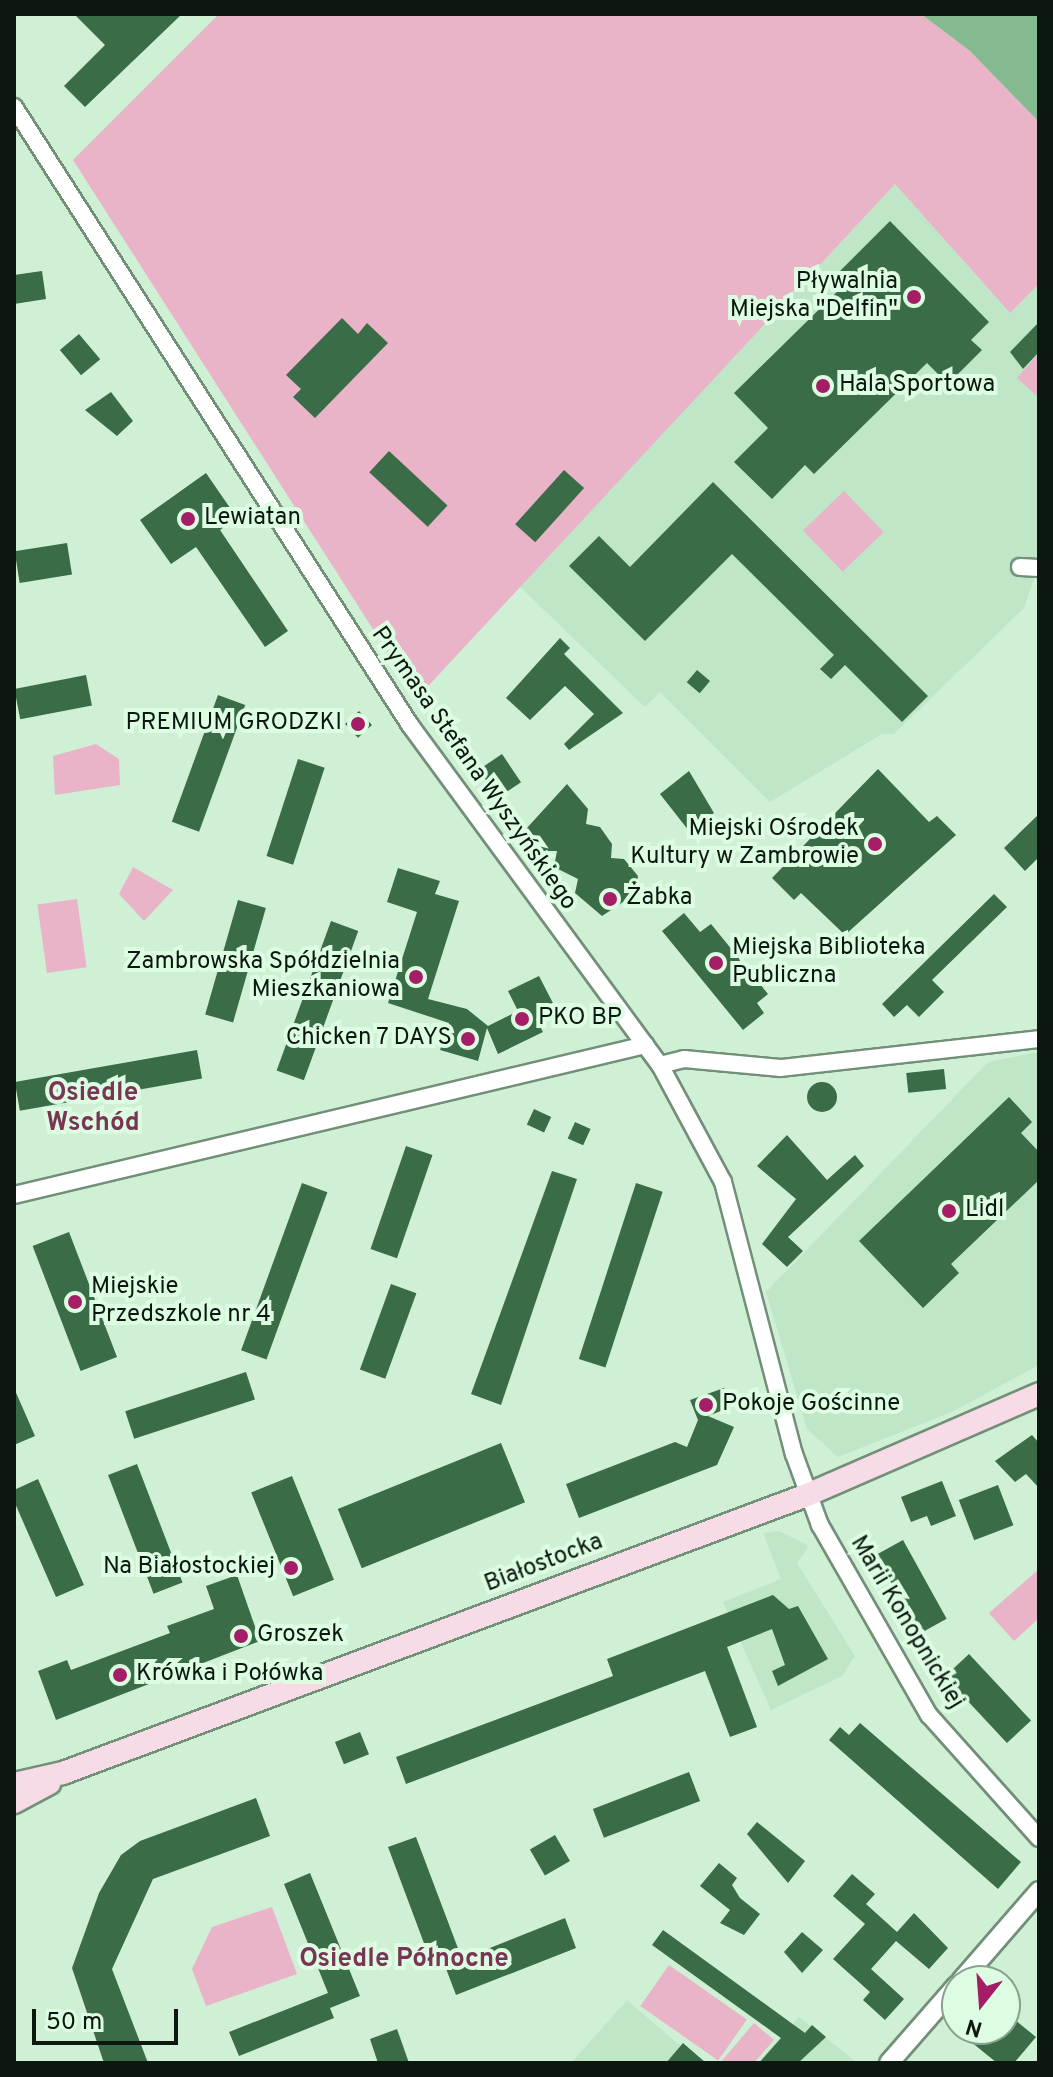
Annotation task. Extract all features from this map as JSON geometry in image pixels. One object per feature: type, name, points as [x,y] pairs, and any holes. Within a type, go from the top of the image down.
[{"type":"main road","name":"Białostocka","points":[[14,1784],[63,1773],[807,1495],[1039,1394]]},
{"type":"main road","name":"Białostocka","points":[[14,1802],[63,1773]]},
{"type":"street","name":"Prymasa Stefana Wyszyńskiego","points":[[14,107],[410,725],[660,1065],[723,1182],[807,1495]]},
{"type":"street","points":[[1020,567],[1039,568]]},
{"type":"street","points":[[660,1065],[684,1059],[781,1068],[1039,1039]]},
{"type":"street","points":[[14,1195],[645,1045]]},
{"type":"street","name":"Marii Konopnickiej","points":[[807,1495],[929,1715],[1039,1838]]},
{"type":"street","points":[[975,1965],[1039,1891]]},
{"type":"street","points":[[889,2063],[941,2004]]},
{"type":"shaded area","points":[[219,14],[921,14],[970,51],[1039,122],[1039,284],[1010,313],[895,184],[417,698],[73,160]]},
{"type":"shaded area","points":[[921,14],[1039,14],[1039,122],[970,51]]},
{"type":"shaded area","points":[[895,184],[1009,312],[1039,284],[1039,563],[1024,608],[894,734],[882,734],[770,802],[660,692],[645,707],[519,586]]},
{"type":"shaded area","points":[[1039,353],[1039,398],[1017,378]]},
{"type":"shaded area","points":[[844,491],[884,532],[843,572],[803,531]]},
{"type":"shaded area","points":[[96,744],[119,759],[120,785],[55,795],[53,756]]},
{"type":"shaded area","points":[[133,867],[173,890],[144,921],[119,894]]},
{"type":"shaded area","points":[[77,899],[87,967],[47,973],[37,905]]},
{"type":"shaded area","points":[[1038,1052],[1039,1365],[954,1411],[838,1457],[807,1429],[766,1292],[988,1062]]},
{"type":"shaded area","points":[[779,1531],[809,1546],[797,1563],[855,1656],[842,1676],[771,1710],[723,1602],[781,1579],[763,1533]]},
{"type":"shaded area","points":[[1039,1569],[1039,1618],[1014,1641],[989,1613]]},
{"type":"shaded area","points":[[272,1907],[297,1974],[206,2006],[192,1969],[212,1927]]},
{"type":"shaded area","points":[[669,1965],[747,2019],[718,2060],[640,2006]]},
{"type":"shaded area","points":[[627,2000],[677,2043],[708,2063],[571,2063]]},
{"type":"shaded area","points":[[799,2017],[858,2063],[757,2063]]},
{"type":"shaded area","points":[[754,2023],[774,2040],[754,2063],[720,2063]]},
{"type":"building","points":[[74,14],[182,14],[85,107],[64,86],[105,45]]},
{"type":"building","points":[[890,221],[989,322],[971,340],[982,350],[948,384],[927,363],[814,474],[805,465],[772,499],[734,462],[768,428],[734,393],[848,281],[839,272]]},
{"type":"building","points":[[42,271],[46,299],[14,304],[14,275]]},
{"type":"building","points":[[342,318],[358,334],[367,323],[388,343],[315,418],[293,397],[301,389],[286,375]]},
{"type":"building","points":[[1039,322],[1039,352],[1023,369],[1010,352]]},
{"type":"building","points":[[79,334],[100,359],[81,375],[60,350]]},
{"type":"building","points":[[111,392],[133,421],[117,436],[85,410]]},
{"type":"building","points":[[389,451],[448,506],[428,527],[369,472]]},
{"type":"building","points":[[564,470],[584,488],[535,542],[515,524]]},
{"type":"building","points":[[206,473],[237,518],[220,530],[288,631],[265,647],[196,547],[171,564],[140,520]]},
{"type":"building","points":[[713,482],[928,696],[902,722],[845,665],[831,679],[820,669],[834,655],[732,554],[645,641],[569,566],[599,536],[630,567]]},
{"type":"building","points":[[67,543],[72,575],[20,583],[15,551]]},
{"type":"building","points":[[560,638],[570,648],[564,654],[623,713],[569,750],[564,744],[594,714],[565,686],[530,720],[506,698]]},
{"type":"building","points":[[697,670],[710,681],[700,693],[687,682]]},
{"type":"building","points":[[86,675],[92,705],[20,719],[14,689]]},
{"type":"building","points":[[218,695],[245,705],[199,832],[172,822]]},
{"type":"building","name":"PREMIUM GRODZKI","points":[[359,711],[372,725],[358,738],[345,724]]},
{"type":"building","points":[[502,754],[521,782],[498,798],[479,770]]},
{"type":"building","points":[[298,759],[325,768],[293,865],[266,856]]},
{"type":"building","name":"Miejski Ośrodek Kultury w Zambrowie","points":[[878,769],[929,822],[937,816],[956,835],[845,935],[801,893],[794,900],[772,878]]},
{"type":"building","points":[[689,771],[714,813],[689,831],[660,794]]},
{"type":"building","points":[[567,784],[588,809],[586,824],[600,827],[612,844],[611,858],[624,859],[638,876],[635,894],[602,916],[575,893],[578,879],[554,867],[557,851],[542,851],[526,829]]},
{"type":"building","points":[[1039,814],[1039,857],[1025,871],[1004,848]]},
{"type":"building","points":[[398,868],[440,881],[435,894],[459,901],[428,999],[467,1009],[488,1026],[518,1011],[508,991],[539,976],[556,1009],[536,1019],[543,1032],[498,1054],[487,1028],[478,1061],[440,1050],[449,1023],[388,1003],[417,912],[387,902]]},
{"type":"building","points":[[994,894],[1007,907],[932,980],[944,992],[919,1017],[907,1005],[894,1017],[882,1004]]},
{"type":"building","points":[[238,900],[266,908],[233,1022],[205,1014]]},
{"type":"building","name":"Miejska Biblioteka Publiczna","points":[[684,913],[700,932],[711,924],[768,994],[757,1003],[764,1013],[743,1030],[662,931]]},
{"type":"building","points":[[331,921],[358,931],[304,1080],[277,1070]]},
{"type":"building","points":[[197,1050],[202,1079],[20,1111],[15,1082]]},
{"type":"building","points":[[944,1069],[946,1089],[908,1093],[906,1073]]},
{"type":"building","points":[[822,1082],[828,1083],[836,1091],[836,1103],[828,1111],[822,1112],[816,1111],[808,1103],[807,1097],[808,1091],[816,1083]]},
{"type":"building","name":"Lidl","points":[[1009,1097],[1032,1122],[1021,1133],[1039,1152],[1039,1180],[951,1264],[959,1273],[923,1308],[859,1241]]},
{"type":"building","points":[[534,1109],[551,1117],[544,1132],[527,1124]]},
{"type":"building","points":[[575,1122],[591,1129],[583,1145],[568,1138]]},
{"type":"building","points":[[787,1135],[827,1180],[855,1155],[864,1166],[788,1237],[803,1251],[787,1267],[762,1244],[796,1199],[757,1166]]},
{"type":"building","points":[[406,1146],[432,1155],[397,1258],[371,1249]]},
{"type":"building","points":[[552,1171],[577,1179],[501,1405],[471,1394]]},
{"type":"building","points":[[302,1183],[327,1192],[266,1359],[241,1350]]},
{"type":"building","points":[[636,1183],[663,1192],[605,1368],[579,1359]]},
{"type":"building","name":"Miejskie Przedszkole nr 4","points":[[69,1232],[117,1357],[81,1371],[33,1246]]},
{"type":"building","points":[[391,1284],[416,1293],[385,1379],[360,1370]]},
{"type":"building","points":[[246,1372],[255,1400],[134,1439],[125,1411]]},
{"type":"building","points":[[14,1388],[35,1436],[14,1445]]},
{"type":"building","points":[[724,1388],[731,1407],[708,1416],[734,1427],[717,1465],[579,1518],[566,1484],[675,1442],[687,1447],[698,1420],[690,1400]]},
{"type":"building","points":[[1032,1435],[1039,1443],[1039,1488],[1026,1474],[1015,1482],[995,1461]]},
{"type":"building","points":[[501,1443],[525,1502],[362,1568],[338,1509]]},
{"type":"building","points":[[137,1464],[183,1583],[154,1594],[108,1475]]},
{"type":"building","points":[[292,1476],[334,1580],[293,1596],[251,1492]]},
{"type":"building","points":[[38,1479],[84,1585],[56,1597],[14,1501],[14,1490]]},
{"type":"building","points":[[942,1481],[956,1516],[931,1526],[927,1516],[911,1522],[901,1497]]},
{"type":"building","points":[[998,1485],[1013,1525],[974,1540],[959,1500]]},
{"type":"building","points":[[903,1540],[947,1619],[920,1634],[876,1555]]},
{"type":"building","points":[[237,1575],[260,1641],[56,1720],[38,1671],[67,1660],[71,1670],[170,1633],[167,1626],[214,1609],[206,1586]]},
{"type":"building","points":[[773,1595],[789,1609],[798,1606],[828,1659],[778,1686],[772,1671],[785,1665],[772,1629],[727,1647],[757,1727],[730,1737],[705,1671],[406,1784],[396,1757],[613,1676],[607,1659]]},
{"type":"building","points":[[969,1654],[1031,1721],[1007,1743],[945,1677]]},
{"type":"building","points":[[860,1723],[1021,1862],[998,1889],[829,1740],[840,1727],[849,1735]]},
{"type":"building","points":[[360,1732],[369,1754],[344,1764],[335,1742]]},
{"type":"building","points":[[689,1772],[700,1801],[604,1838],[593,1809]]},
{"type":"building","points":[[256,1798],[270,1836],[153,1879],[112,1969],[148,2063],[104,2063],[72,1968],[99,1893],[121,1855],[140,1841]]},
{"type":"building","points":[[757,1822],[805,1861],[788,1883],[747,1834]]},
{"type":"building","points":[[555,1835],[570,1861],[545,1875],[530,1850]]},
{"type":"building","points":[[416,1837],[462,1959],[565,1918],[576,1948],[456,1995],[445,1966],[434,1970],[388,1847]]},
{"type":"building","points":[[719,1863],[737,1878],[732,1885],[740,1898],[760,1914],[744,1935],[720,1923],[730,1910],[700,1886]]},
{"type":"building","points":[[310,1873],[360,1996],[330,2008],[334,2018],[239,2056],[229,2032],[328,1993],[284,1884]]},
{"type":"building","points":[[852,1874],[875,1894],[866,1904],[897,1932],[914,1913],[948,1948],[929,1969],[896,1941],[871,1969],[904,1999],[885,2020],[863,2000],[870,1992],[833,1959],[865,1924],[833,1896]]},
{"type":"building","points":[[663,1930],[805,2033],[812,2025],[826,2037],[798,2063],[759,2063],[781,2038],[652,1945]]},
{"type":"building","points":[[802,1932],[823,1950],[802,1973],[784,1952]]},
{"type":"building","points":[[1021,2025],[1036,2037],[1014,2063],[997,2063],[975,2045],[1021,2045]]},
{"type":"building","points":[[397,2029],[409,2063],[378,2063],[370,2039]]},
{"type":"building","points":[[683,2043],[706,2063],[666,2063]]},
{"type":"place","name":"Pływalnia Miejska \"Delfin\"","points":[[914,297]]},
{"type":"place","name":"Hala Sportowa","points":[[823,386]]},
{"type":"place","name":"Lewiatan","points":[[188,519]]},
{"type":"place","name":"PREMIUM GRODZKI","points":[[358,724]]},
{"type":"place","name":"Miejski Ośrodek Kultury w Zambrowie","points":[[875,844]]},
{"type":"place","name":"Żabka","points":[[610,899]]},
{"type":"place","name":"Miejska Biblioteka Publiczna","points":[[716,963]]},
{"type":"place","name":"Zambrowska Spółdzielnia Mieszkaniowa","points":[[416,977]]},
{"type":"place","name":"PKO BP","points":[[522,1019]]},
{"type":"place","name":"Chicken 7 DAYS","points":[[468,1039]]},
{"type":"place","name":"Lidl","points":[[949,1211]]},
{"type":"place","name":"Miejskie Przedszkole nr 4","points":[[75,1302]]},
{"type":"place","name":"Pokoje Gościnne","points":[[706,1405]]},
{"type":"place","name":"Na Białostockiej","points":[[291,1568]]},
{"type":"place","name":"Groszek","points":[[241,1636]]},
{"type":"place","name":"Krówka i Połówka","points":[[120,1675]]},
{"type":"district","name":"Osiedle Wschód","points":[[93,1109]]},
{"type":"district","name":"Osiedle Północne","points":[[404,1960]]}]
